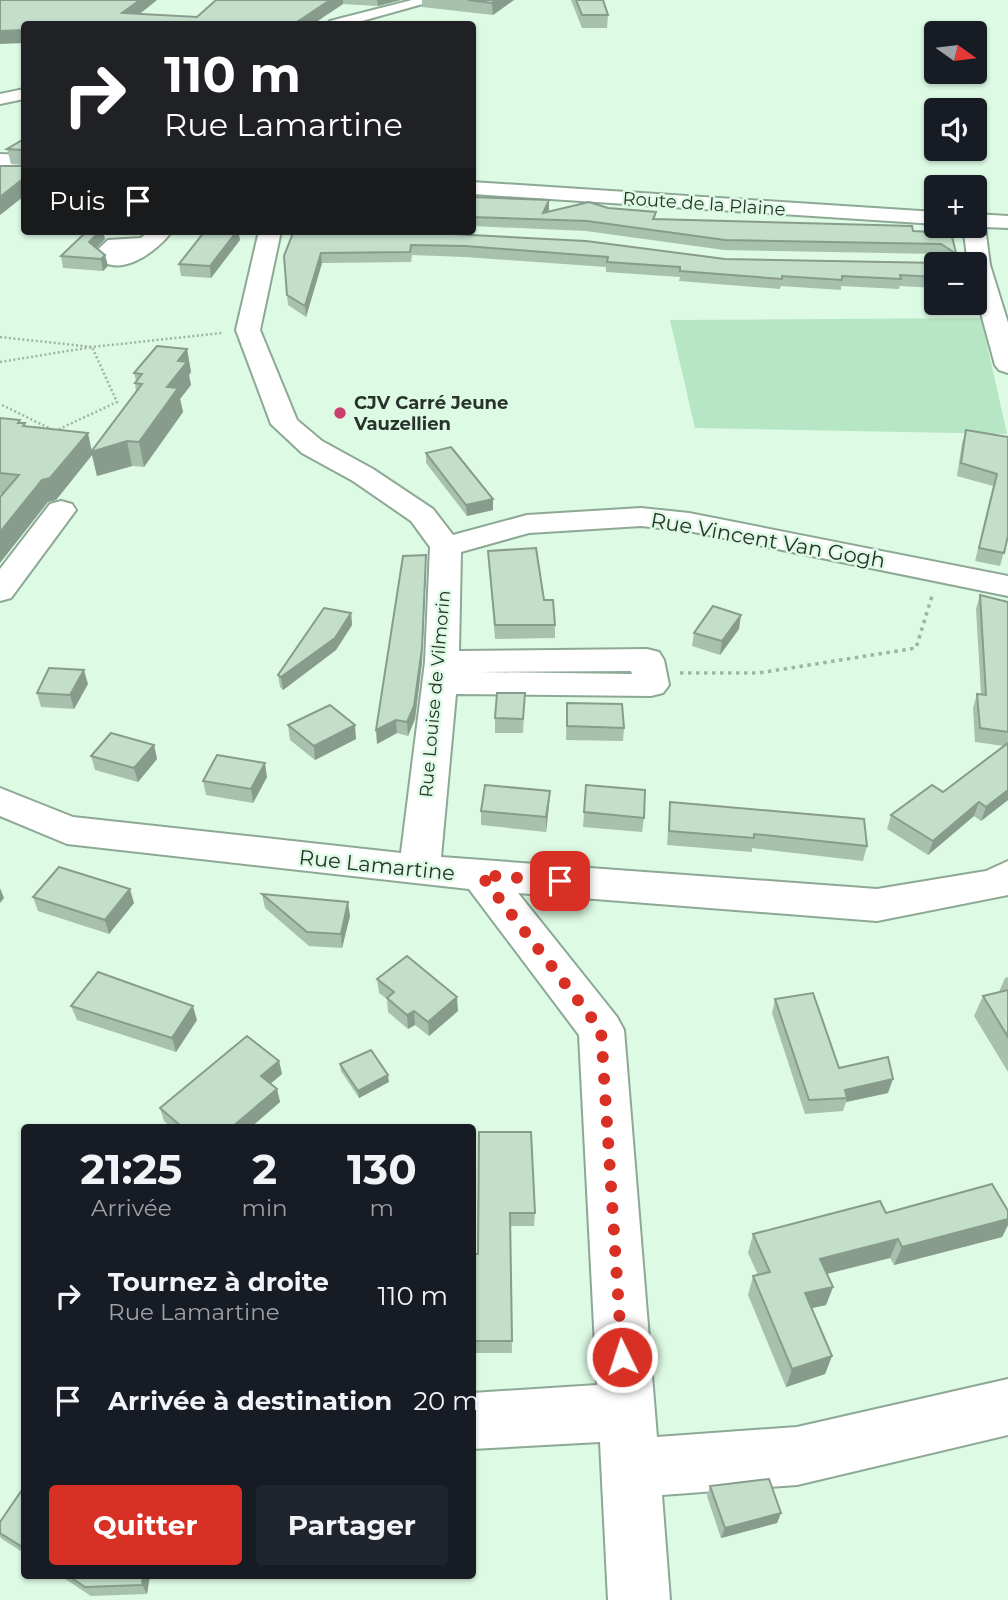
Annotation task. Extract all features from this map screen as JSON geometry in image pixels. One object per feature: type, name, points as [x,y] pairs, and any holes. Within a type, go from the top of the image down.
[{"type":"street","points":[[347,21],[430,0]]},
{"type":"street","points":[[0,160],[21,161]]},
{"type":"street","points":[[0,172],[21,173]]},
{"type":"street","name":"Route de la Plaine","points":[[476,188],[924,217]]},
{"type":"street","points":[[987,221],[1008,222]]},
{"type":"street","points":[[269,235],[248,330],[285,424],[312,447],[363,475],[422,515],[446,547]]},
{"type":"street","points":[[987,297],[1008,365]]},
{"type":"street","points":[[0,591],[61,510]]},
{"type":"street","name":"Rue Vincent Van Gogh","points":[[446,547],[527,524],[641,517],[690,522],[1008,586]]},
{"type":"street","name":"Rue Louise de Vilmorin","points":[[419,870],[441,672],[446,547]]},
{"type":"street","points":[[441,672],[647,660],[649,672]]},
{"type":"street","name":"Rue Lamartine","points":[[0,801],[67,830],[419,870],[877,905],[996,884],[1008,876]]},
{"type":"street","points":[[481,875],[601,1030],[639,1600]]},
{"type":"street","points":[[630,1468],[797,1456],[1008,1407]]},
{"type":"street","points":[[476,1420],[626,1412]]},
{"type":"path","points":[[0,362],[92,347],[248,330]]},
{"type":"path","points":[[0,337],[92,347]]},
{"type":"path","points":[[0,404],[55,431],[117,402],[92,347]]},
{"type":"path","points":[[24,427],[48,428]]},
{"type":"path","points":[[649,672],[759,673],[916,648],[939,572]]},
{"type":"green space","points":[[981,318],[1007,434],[695,428],[670,320]]},
{"type":"building","points":[[0,0],[140,0],[122,13],[197,17],[216,0],[330,0],[298,21],[21,21],[21,30],[0,31]]},
{"type":"building","points":[[468,0],[496,0],[492,3]]},
{"type":"building","points":[[576,0],[603,0],[608,15],[582,15]]},
{"type":"building","points":[[21,141],[21,150],[7,149]]},
{"type":"building","points":[[0,166],[21,166],[21,180],[0,197]]},
{"type":"building","points":[[476,197],[549,200],[543,213],[589,202],[608,208],[656,212],[653,219],[912,226],[913,231],[924,232],[924,238],[952,238],[956,252],[941,244],[725,240],[587,221],[476,217]]},
{"type":"building","points":[[83,235],[96,235],[89,242],[105,255],[101,259],[61,256]]},
{"type":"building","points":[[202,235],[234,235],[210,266],[179,264]]},
{"type":"building","points":[[292,235],[471,235],[586,241],[725,259],[924,263],[924,276],[900,275],[901,279],[842,276],[842,280],[782,276],[782,279],[607,262],[608,257],[465,246],[411,245],[410,252],[321,253],[305,306],[287,295],[284,256]]},
{"type":"building","points":[[157,346],[187,349],[178,361],[187,362],[167,387],[178,388],[139,442],[127,441],[91,452],[142,384],[135,383],[142,374],[134,373]]},
{"type":"building","points":[[0,418],[20,420],[18,423],[25,423],[23,426],[88,433],[50,478],[42,480],[0,532],[0,497],[19,475],[0,473]]},
{"type":"building","points":[[966,430],[1008,437],[1008,536],[1004,553],[979,548],[997,474],[961,463]]},
{"type":"building","points":[[451,447],[493,499],[466,505],[426,453]]},
{"type":"building","points":[[536,548],[544,600],[553,600],[555,625],[495,625],[488,551]]},
{"type":"building","points":[[426,555],[422,648],[414,706],[407,722],[396,720],[376,730],[403,556]]},
{"type":"building","points":[[980,595],[1008,602],[1008,732],[980,728],[977,694],[986,695]]},
{"type":"building","points":[[713,606],[741,615],[722,641],[694,633]]},
{"type":"building","points":[[324,608],[351,613],[335,638],[281,677],[278,675]]},
{"type":"building","points":[[49,668],[84,670],[70,695],[37,693]]},
{"type":"building","points":[[497,693],[525,693],[523,719],[495,718]]},
{"type":"building","points":[[567,703],[622,704],[624,728],[567,726]]},
{"type":"building","points":[[330,705],[355,725],[314,746],[288,725]]},
{"type":"building","points":[[111,733],[154,745],[134,768],[91,756]]},
{"type":"building","points":[[1008,743],[1008,790],[986,807],[979,802],[933,841],[891,815],[932,785],[943,792]]},
{"type":"building","points":[[217,755],[265,763],[251,789],[203,781]]},
{"type":"building","points":[[485,785],[550,791],[546,817],[481,811]]},
{"type":"building","points":[[586,785],[645,790],[644,818],[584,812]]},
{"type":"building","points":[[670,802],[864,819],[867,846],[754,834],[754,838],[669,831]]},
{"type":"building","points":[[59,867],[130,889],[105,920],[33,897]]},
{"type":"building","points":[[262,894],[348,902],[341,934],[307,932]]},
{"type":"building","points":[[407,956],[457,997],[428,1022],[414,1011],[407,1015],[387,998],[394,992],[377,979]]},
{"type":"building","points":[[98,972],[193,1006],[172,1038],[71,1006]]},
{"type":"building","points":[[1008,990],[1008,1037],[983,996]]},
{"type":"building","points":[[813,993],[839,1068],[888,1057],[893,1079],[845,1090],[847,1098],[809,1100],[775,999]]},
{"type":"building","points":[[247,1036],[279,1061],[261,1076],[277,1089],[236,1124],[179,1124],[160,1108]]},
{"type":"building","points":[[371,1050],[388,1075],[358,1091],[340,1064]]},
{"type":"building","points":[[479,1132],[531,1132],[535,1213],[510,1213],[512,1341],[476,1341]]},
{"type":"building","points":[[992,1184],[1008,1211],[1008,1219],[902,1247],[898,1239],[820,1259],[833,1287],[805,1293],[832,1356],[792,1369],[753,1276],[770,1272],[753,1234],[880,1201],[886,1213]]},
{"type":"building","points":[[769,1479],[781,1513],[725,1528],[710,1486]]},
{"type":"building","points":[[21,1491],[21,1546],[0,1533],[0,1522]]},
{"type":"building","points":[[73,1579],[143,1579],[142,1585],[85,1587]]},
{"type":"place","name":"CJV Carré Jeune Vauzellien","points":[[340,413]]},
{"type":"route","points":[[560,881],[481,875],[601,1030],[622,1357]]}]
